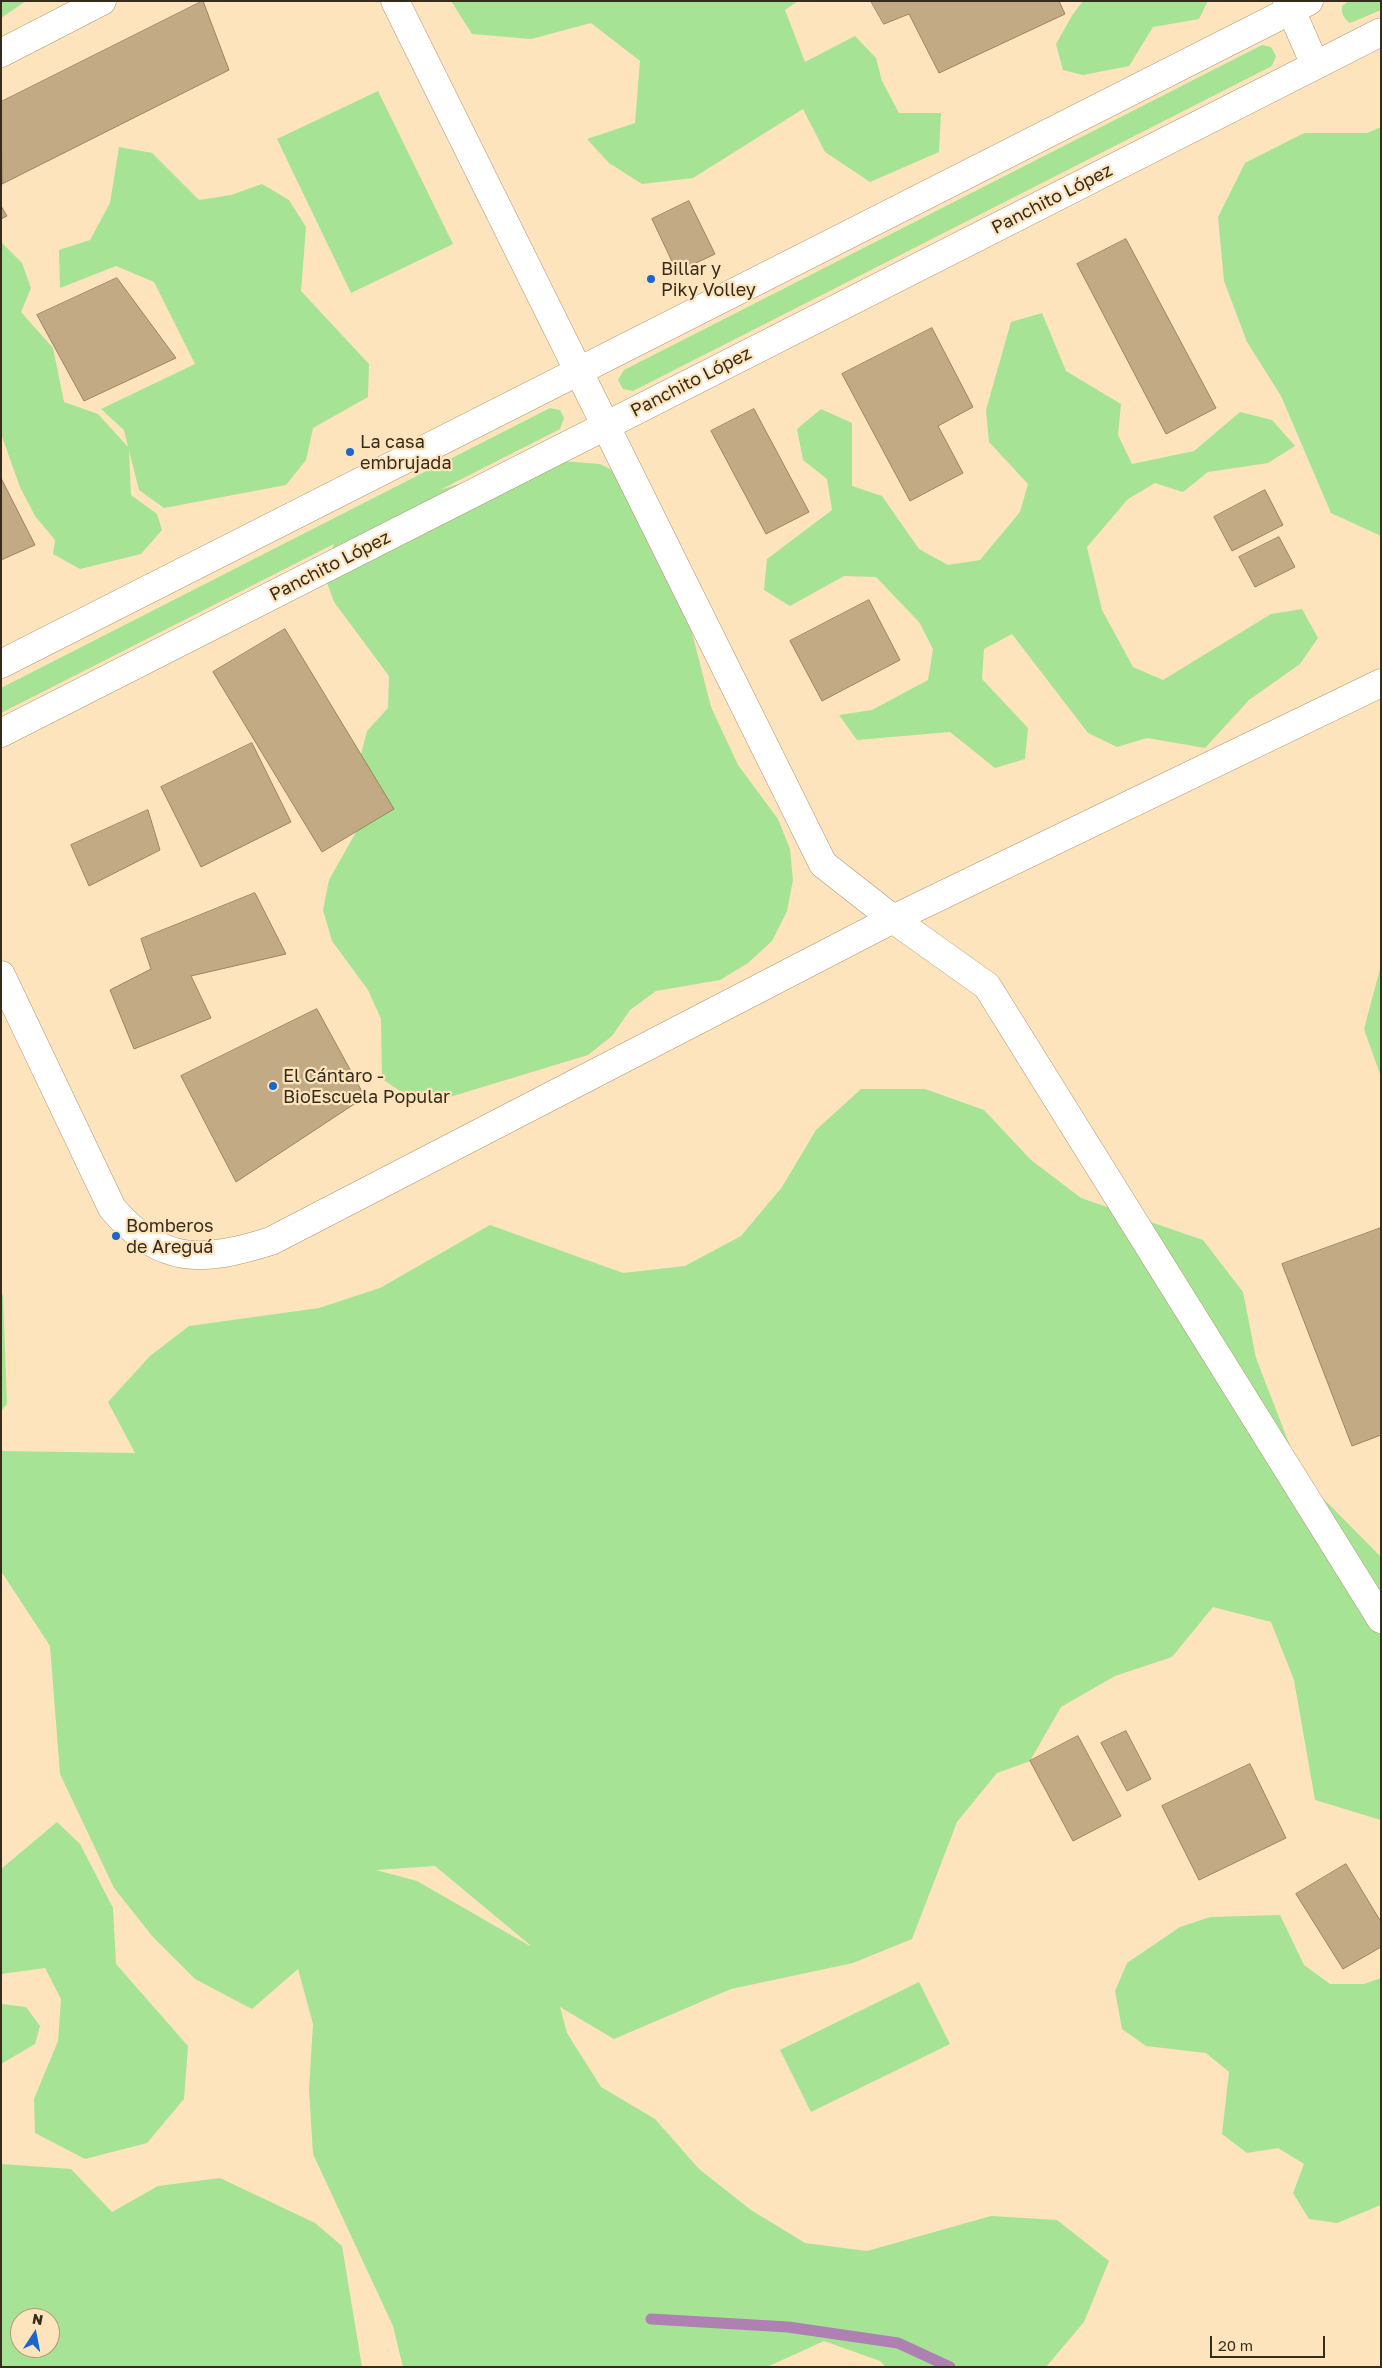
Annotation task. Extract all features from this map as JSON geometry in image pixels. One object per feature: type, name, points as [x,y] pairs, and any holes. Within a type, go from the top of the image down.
[{"type":"street","points":[[1,53],[102,1]]},
{"type":"street","points":[[395,1],[823,864],[893,919],[987,986],[1381,1619]]},
{"type":"street","points":[[1,664],[1296,4],[1315,65]]},
{"type":"street","name":"Panchito López","points":[[1,733],[1381,32]]},
{"type":"street","points":[[1,974],[112,1208],[129,1228],[148,1242],[175,1254],[197,1256],[235,1252],[271,1240],[893,919],[1381,683]]},
{"type":"green space","points":[[1,1],[26,1],[1,18]]},
{"type":"green space","points":[[451,1],[798,1],[785,10],[805,62],[855,36],[876,58],[882,81],[899,113],[941,113],[939,152],[870,182],[825,152],[803,109],[693,178],[642,184],[609,163],[587,139],[635,123],[640,61],[591,23],[531,39],[472,34]]},
{"type":"green space","points":[[1083,1],[1208,1],[1199,19],[1153,27],[1129,66],[1083,75],[1063,70],[1056,44],[1073,14]]},
{"type":"green space","points":[[1349,1],[1381,1],[1381,10],[1350,23],[1343,16],[1342,9],[1342,6]]},
{"type":"green space","points":[[1262,45],[1271,47],[1276,56],[1272,66],[633,391],[623,389],[618,380],[624,370]]},
{"type":"green space","points":[[378,91],[453,244],[351,293],[277,139]]},
{"type":"green space","points":[[1381,127],[1381,536],[1331,513],[1281,396],[1247,342],[1224,281],[1218,217],[1245,163],[1304,133],[1367,133]]},
{"type":"green space","points":[[119,147],[152,153],[199,200],[231,195],[262,184],[289,200],[306,227],[301,291],[369,364],[368,397],[313,428],[306,460],[286,485],[164,508],[139,490],[129,450],[131,495],[157,514],[162,530],[141,554],[80,569],[53,554],[55,540],[35,516],[20,487],[1,434],[1,242],[22,263],[31,288],[21,312],[53,348],[64,402],[98,414],[128,447],[124,430],[101,409],[195,364],[154,282],[116,266],[60,288],[59,250],[90,240],[110,203]]},
{"type":"green space","points":[[1042,313],[1066,371],[1121,404],[1118,435],[1132,464],[1194,451],[1240,412],[1272,420],[1295,446],[1268,463],[1208,472],[1183,492],[1155,483],[1128,499],[1087,547],[1102,610],[1133,667],[1163,680],[1271,614],[1302,609],[1318,638],[1300,664],[1249,700],[1205,748],[1147,738],[1117,747],[1088,733],[1012,634],[984,649],[982,679],[1028,728],[1025,759],[995,768],[950,732],[857,740],[839,715],[872,710],[928,680],[933,649],[919,622],[876,577],[844,576],[790,606],[764,590],[767,559],[832,510],[827,479],[803,460],[797,429],[821,409],[852,423],[852,486],[882,496],[919,549],[948,565],[980,560],[1020,512],[1028,484],[989,442],[986,410],[1011,322]]},
{"type":"green space","points":[[550,408],[560,410],[564,418],[560,429],[440,490],[536,459],[600,464],[610,469],[633,493],[687,613],[711,707],[738,765],[778,819],[790,849],[793,880],[787,911],[772,941],[748,963],[720,980],[656,991],[630,1010],[612,1036],[588,1055],[440,1100],[409,1097],[382,1079],[381,1019],[368,990],[332,941],[323,910],[329,880],[360,825],[359,762],[367,731],[388,708],[389,676],[334,602],[324,574],[334,544],[1,713],[1,688]]},
{"type":"green space","points":[[1381,965],[1381,1077],[1364,1029]]},
{"type":"green space","points":[[861,1089],[925,1089],[984,1110],[1031,1160],[1081,1198],[1203,1240],[1243,1292],[1256,1358],[1302,1477],[1381,1557],[1381,1820],[1315,1800],[1294,1680],[1271,1622],[1213,1607],[1172,1657],[1115,1676],[1061,1707],[1030,1761],[997,1773],[957,1822],[912,1939],[853,1963],[731,1989],[614,2039],[560,2007],[567,2033],[601,2087],[655,2119],[699,2169],[751,2210],[805,2243],[867,2251],[991,2216],[1057,2220],[1109,2261],[1084,2322],[1046,2367],[886,2367],[880,2361],[824,2341],[767,2367],[403,2367],[393,2326],[313,2154],[309,2090],[313,2024],[298,1969],[252,2009],[195,1979],[153,1937],[114,1888],[60,1774],[50,1646],[1,1571],[1,1451],[135,1453],[108,1402],[150,1356],[189,1326],[319,1308],[380,1288],[490,1225],[623,1273],[685,1266],[741,1236],[782,1187],[816,1130]],"holes":[[[435,1866],[530,1945],[417,1881],[376,1870]]]},
{"type":"green space","points":[[1,1292],[3,1296],[7,1404],[1,1411]]},
{"type":"green space","points":[[57,1822],[80,1844],[113,1908],[116,1964],[188,2046],[184,2099],[147,2143],[85,2159],[35,2133],[34,2099],[58,2041],[61,1999],[45,1968],[1,1974],[1,1869]]},
{"type":"green space","points":[[1280,1915],[1304,1965],[1330,1984],[1364,1984],[1381,1978],[1381,2205],[1337,2223],[1309,2219],[1293,2193],[1304,2164],[1278,2148],[1247,2153],[1222,2134],[1229,2072],[1206,2053],[1146,2046],[1122,2029],[1115,1991],[1127,1963],[1180,1927],[1210,1917]]},
{"type":"green space","points":[[919,1982],[950,2044],[811,2112],[780,2050]]},
{"type":"green space","points":[[1,2004],[26,2007],[40,2026],[35,2044],[1,2064]]},
{"type":"green space","points":[[1,2164],[71,2169],[112,2212],[158,2186],[220,2178],[315,2223],[342,2246],[362,2367],[1,2367]]},
{"type":"building","points":[[203,1],[229,70],[2,184],[1,102]]},
{"type":"building","points":[[871,1],[1059,1],[1065,14],[939,73],[909,14],[884,24]]},
{"type":"building","points":[[689,201],[715,254],[677,272],[652,219]]},
{"type":"building","points":[[1,206],[7,216],[1,219]]},
{"type":"building","points":[[1126,239],[1216,408],[1166,434],[1077,264]]},
{"type":"building","points":[[117,278],[176,358],[84,401],[37,315]]},
{"type":"building","points":[[932,328],[973,407],[938,426],[963,473],[910,501],[842,374]]},
{"type":"building","points":[[754,409],[809,512],[766,534],[711,431]]},
{"type":"building","points":[[1,478],[35,545],[1,560]]},
{"type":"building","points":[[1265,490],[1283,525],[1232,551],[1214,517]]},
{"type":"building","points":[[1279,537],[1295,567],[1255,587],[1239,557]]},
{"type":"building","points":[[869,600],[900,660],[822,701],[790,641]]},
{"type":"building","points":[[285,629],[394,809],[322,852],[213,672]]},
{"type":"building","points":[[252,743],[291,822],[201,867],[161,787]]},
{"type":"building","points":[[148,810],[160,850],[89,886],[71,845]]},
{"type":"building","points":[[255,893],[286,954],[191,976],[211,1018],[134,1049],[110,990],[151,969],[141,939]]},
{"type":"building","name":"El Cántaro - BioEscuela Popular","points":[[317,1009],[365,1097],[236,1182],[181,1076]]},
{"type":"building","points":[[1381,1228],[1381,1435],[1352,1446],[1282,1264]]},
{"type":"building","points":[[1126,1731],[1151,1779],[1127,1791],[1101,1743]]},
{"type":"building","points":[[1078,1736],[1121,1816],[1073,1841],[1030,1761]]},
{"type":"building","points":[[1250,1764],[1286,1838],[1199,1880],[1162,1806]]},
{"type":"building","points":[[1346,1864],[1381,1922],[1381,1947],[1343,1969],[1296,1894]]},
{"type":"waterway","points":[[651,2319],[788,2327],[898,2343],[950,2367]]},
{"type":"place","name":"Billar y Piky Volley","points":[[651,279]]},
{"type":"place","name":"La casa embrujada","points":[[350,452]]},
{"type":"place","name":"El Cántaro - BioEscuela Popular","points":[[273,1086]]},
{"type":"place","name":"Bomberos de Areguá","points":[[116,1236]]}]
